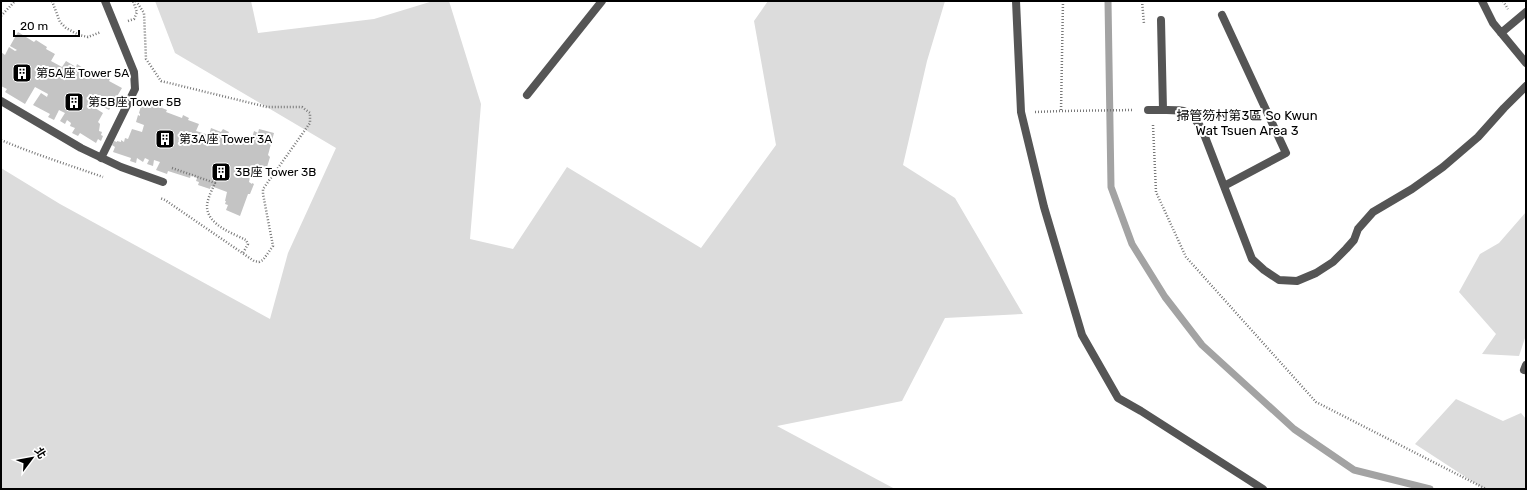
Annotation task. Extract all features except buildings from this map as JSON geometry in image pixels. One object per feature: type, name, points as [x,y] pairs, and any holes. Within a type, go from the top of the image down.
[{"type":"street","points":[[101,158],[135,89],[134,72],[105,1]]},
{"type":"street","points":[[527,95],[602,1]]},
{"type":"street","points":[[1016,1],[1021,112],[1044,207],[1082,335],[1118,398],[1141,411],[1263,489]]},
{"type":"street","points":[[1482,1],[1500,33],[1526,63]]},
{"type":"street","points":[[1500,33],[1526,12]]},
{"type":"street","points":[[1222,15],[1286,153],[1224,186]]},
{"type":"street","points":[[1161,20],[1163,110]]},
{"type":"street","points":[[1148,110],[1183,110],[1195,118],[1202,129],[1252,259],[1264,270],[1279,280],[1297,281],[1316,273],[1333,262],[1354,240],[1358,229],[1373,212],[1412,189],[1442,167],[1478,137],[1526,86]]},
{"type":"street","points":[[1,102],[80,148],[121,167],[164,182]]},
{"type":"path","points":[[1,16],[15,1]]},
{"type":"path","points":[[52,1],[60,22],[66,28],[79,36],[88,37],[134,19],[137,12],[135,1]]},
{"type":"path","points":[[135,1],[144,13],[146,59],[161,81],[267,107],[302,107],[310,113],[310,123],[263,189],[273,246],[263,260],[259,262],[243,254],[165,200],[158,197]]},
{"type":"path","points":[[1061,111],[1063,1]]},
{"type":"path","points":[[1021,112],[1148,110]]},
{"type":"path","points":[[1,140],[29,152],[45,156],[105,178]]},
{"type":"path","points":[[164,182],[169,167],[215,183],[208,199],[207,208],[210,216],[217,224],[246,240],[248,244],[243,254]]},
{"type":"shaded area","points":[[155,1],[251,1],[258,33],[374,19],[433,1],[449,1],[481,104],[470,239],[513,249],[567,167],[701,248],[776,145],[754,21],[768,1],[945,1],[927,61],[903,165],[955,198],[1023,314],[945,318],[902,401],[777,426],[895,489],[1,489],[1,168],[60,204],[270,319],[288,253],[336,148],[175,53]]},
{"type":"shaded area","points":[[1526,212],[1526,335],[1519,356],[1482,354],[1496,334],[1459,292],[1480,254],[1499,243]]},
{"type":"shaded area","points":[[1456,399],[1503,421],[1521,413],[1526,419],[1526,489],[1484,489],[1415,444]]},
{"type":"waterway","points":[[1108,1],[1111,187],[1132,244],[1165,297],[1202,345],[1294,429],[1354,470],[1430,489]]},
{"type":"place","name":"第5A座 Tower 5A","points":[[22,73]]},
{"type":"place","name":"第5B座 Tower 5B","points":[[74,102]]},
{"type":"place","name":"第3A座 Tower 3A","points":[[165,139]]},
{"type":"place","name":"3B座 Tower 3B","points":[[221,172]]},
{"type":"district","name":"掃管笏村第3區 So Kwun Wat Tsuen Area 3","points":[[1247,122]]}]
